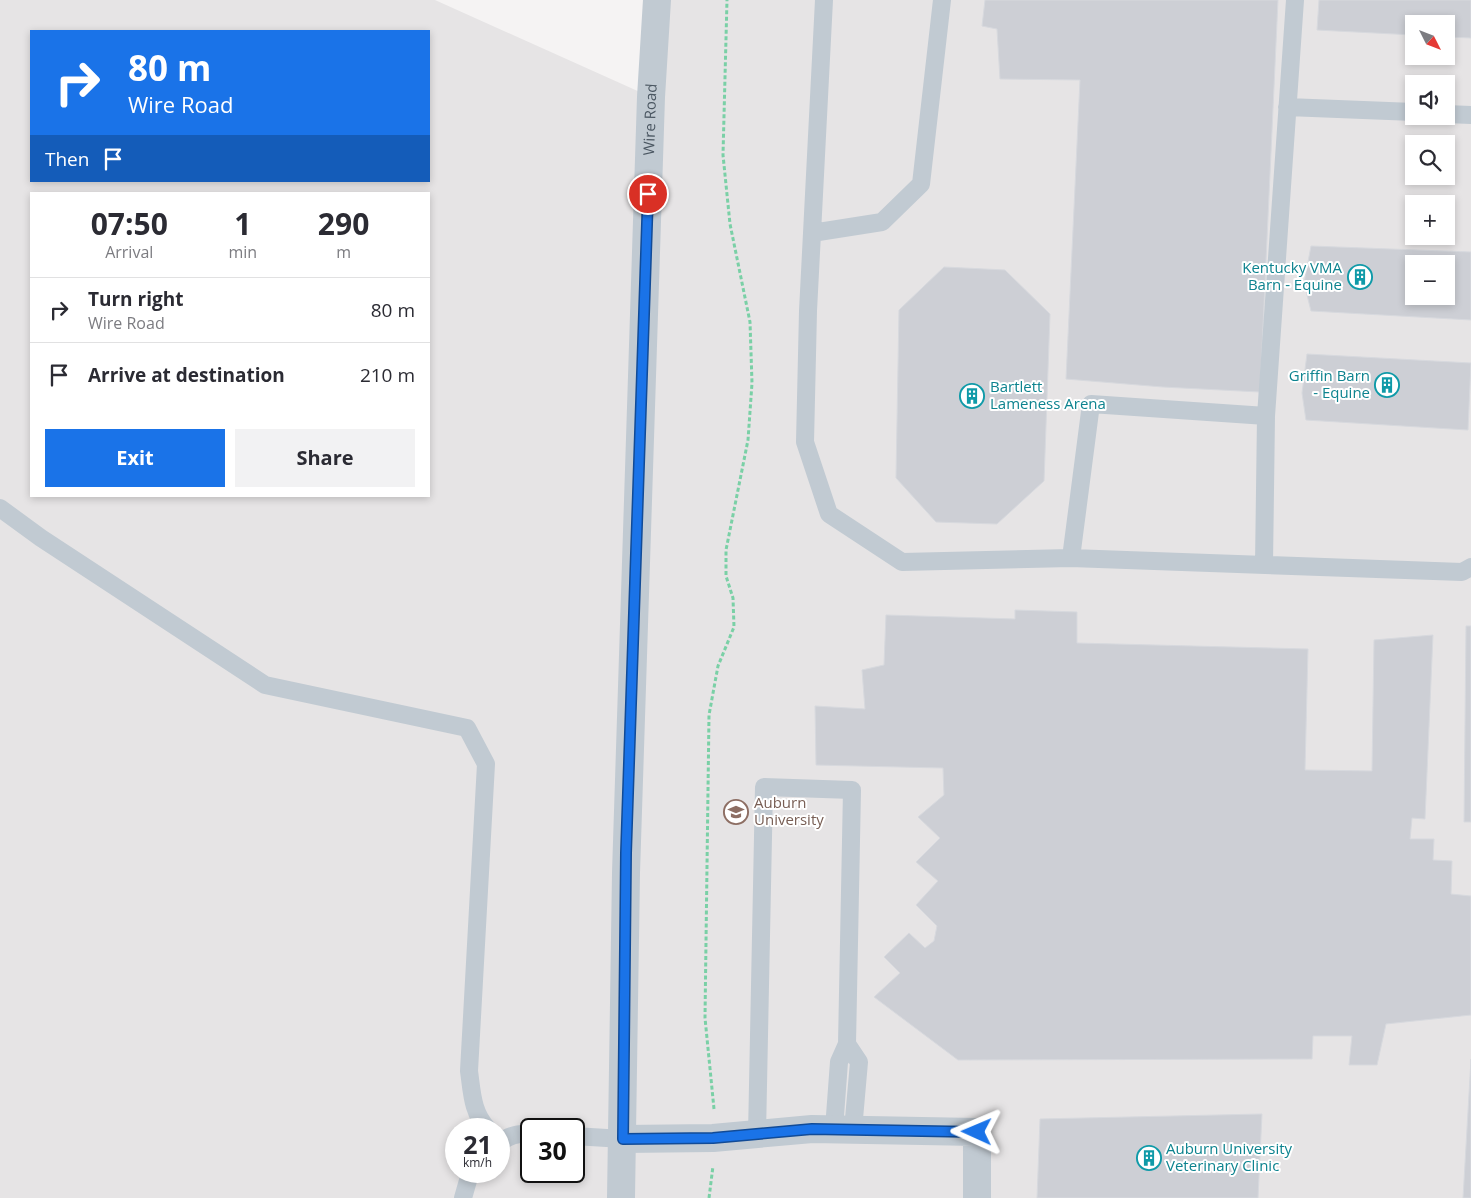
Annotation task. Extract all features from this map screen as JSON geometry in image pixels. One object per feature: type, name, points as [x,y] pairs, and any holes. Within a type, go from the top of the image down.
[{"type":"street","name":"Wire Road","points":[[621,1198],[626,873],[651,97],[657,0]]},
{"type":"street","points":[[623,1139],[713,1138],[812,1129],[977,1132],[978,1198]]},
{"type":"lane","points":[[824,0],[808,311],[805,442],[829,514],[902,562],[1071,558],[1468,571]]},
{"type":"lane","points":[[812,233],[882,222],[922,184],[942,0]]},
{"type":"lane","points":[[1264,565],[1266,416],[1295,0]]},
{"type":"lane","points":[[1288,107],[1405,112]]},
{"type":"lane","points":[[1455,114],[1471,115]]},
{"type":"lane","points":[[1071,558],[1090,404],[1266,416]]},
{"type":"lane","points":[[0,508],[41,538],[265,685],[466,728],[486,764],[469,1071],[473,1100],[479,1118]]},
{"type":"lane","points":[[757,1135],[764,787],[852,790],[847,1044],[858,1062],[843,1129]]},
{"type":"lane","points":[[585,1137],[623,1139]]},
{"type":"lane","points":[[463,1198],[467,1183]]},
{"type":"path","points":[[714,1114],[705,1018],[709,715],[718,666],[734,627],[733,598],[726,576],[726,550],[748,440],[752,383],[750,322],[730,224],[723,155],[727,0]]},
{"type":"path","points":[[709,1198],[713,1166]]},
{"type":"shaded area","name":"Auburn University","points":[[0,0],[435,0],[651,97],[655,0],[1471,0],[1471,1198],[0,1198]]},
{"type":"building","points":[[985,0],[1278,0],[1260,392],[1066,379],[1080,80],[1000,79],[997,29],[982,26]]},
{"type":"building","points":[[1319,0],[1471,0],[1471,38],[1455,37],[1455,15],[1405,15],[1405,35],[1317,30]]},
{"type":"building","name":"Kentucky VMA Barn - Equine","points":[[1311,246],[1471,252],[1471,320],[1311,311],[1304,283]]},
{"type":"building","name":"Bartlett Lameness Arena","points":[[944,267],[1005,270],[1050,314],[1044,481],[997,524],[936,522],[896,478],[899,310]]},
{"type":"building","name":"Griffin Barn - Equine","points":[[1307,354],[1471,363],[1468,430],[1306,420],[1302,393]]},
{"type":"building","points":[[1015,610],[1077,612],[1077,643],[1308,649],[1305,770],[1372,771],[1374,640],[1433,635],[1425,819],[1412,818],[1410,839],[1434,839],[1433,860],[1452,861],[1451,894],[1471,896],[1471,1015],[1386,1024],[1377,1065],[1349,1065],[1352,1036],[1313,1036],[1312,1059],[958,1060],[874,997],[900,973],[884,957],[909,933],[925,948],[934,941],[937,926],[916,905],[938,881],[916,862],[940,838],[918,817],[944,795],[943,768],[816,765],[815,706],[865,709],[862,670],[884,665],[886,615],[1015,619]]},
{"type":"building","points":[[1466,626],[1471,626],[1471,822],[1464,822]]},
{"type":"building","points":[[1471,1059],[1471,1198],[1463,1198]]},
{"type":"building","name":"Auburn University Veterinary Clinic","points":[[1262,1114],[1258,1198],[1037,1198],[1040,1119]]},
{"type":"place","name":"Kentucky VMA Barn - Equine","points":[[1360,277]]},
{"type":"place","name":"Griffin Barn - Equine","points":[[1387,385]]},
{"type":"place","name":"Bartlett Lameness Arena","points":[[972,396]]},
{"type":"place","name":"Auburn University","points":[[736,812]]},
{"type":"place","name":"Auburn University Veterinary Clinic","points":[[1149,1158]]},
{"type":"route","points":[[648,194],[626,853],[623,1139],[713,1138],[812,1129],[977,1132]]}]
